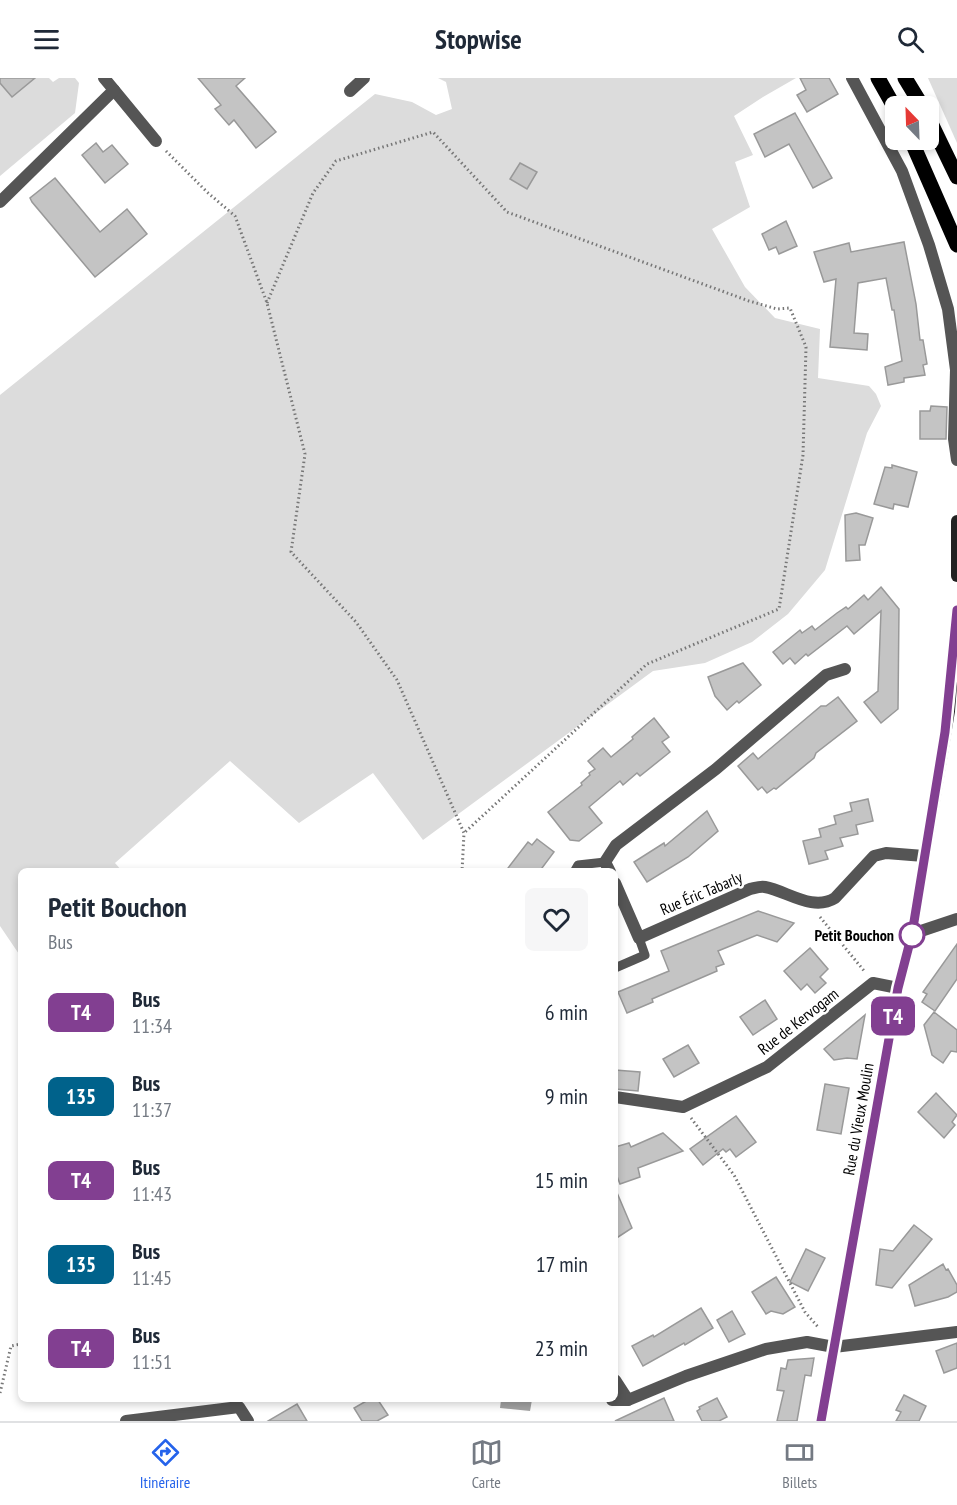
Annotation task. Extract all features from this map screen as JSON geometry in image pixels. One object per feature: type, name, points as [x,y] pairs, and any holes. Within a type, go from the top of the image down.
[{"type":"main road","points":[[878,78],[888,96]]},
{"type":"main road","points":[[905,78],[916,96]]},
{"type":"main road","points":[[939,140],[957,177]]},
{"type":"main road","points":[[915,150],[957,245]]},
{"type":"street","points":[[104,78],[156,141]]},
{"type":"street","points":[[350,91],[364,78]]},
{"type":"street","points":[[852,78],[902,171],[929,245],[948,309],[956,370],[954,439],[957,460]]},
{"type":"street","points":[[0,202],[114,90]]},
{"type":"street","points":[[957,521],[957,576]]},
{"type":"street","name":"Rue du Vieux Moulin","points":[[821,1421],[898,988],[912,934],[929,835],[948,711],[957,610]]},
{"type":"street","points":[[607,867],[616,844],[716,769],[826,675],[845,669]]},
{"type":"street","name":"Rue Éric Tabarly","points":[[639,938],[750,889],[763,886],[807,901],[828,902],[835,898],[874,856],[886,853],[924,856]]},
{"type":"street","points":[[618,891],[639,938]]},
{"type":"street","points":[[912,934],[957,919]]},
{"type":"street","points":[[873,983],[898,988]]},
{"type":"street","name":"Rue de Kervogam","points":[[683,1107],[767,1067],[873,983]]},
{"type":"street","points":[[618,1097],[683,1107]]},
{"type":"street","points":[[618,1400],[628,1400],[687,1376],[766,1349],[807,1342],[834,1347],[957,1332]]},
{"type":"street","points":[[618,1385],[628,1400]]},
{"type":"street","points":[[126,1421],[239,1407],[248,1421]]},
{"type":"lane","points":[[576,868],[578,865],[607,867]]},
{"type":"lane","points":[[618,967],[645,955],[639,938]]},
{"type":"path","points":[[267,303],[313,193],[336,161],[433,132],[507,212],[738,297],[777,309],[790,308],[806,347],[802,455],[779,609],[647,664],[464,833]]},
{"type":"path","points":[[156,141],[207,192],[235,216],[267,303],[304,454],[291,552],[356,622],[397,680],[464,833],[462,868]]},
{"type":"path","points":[[807,901],[873,983]]},
{"type":"path","points":[[683,1107],[734,1175],[806,1312],[834,1347]]},
{"type":"path","points":[[0,1393],[11,1346],[18,1345]]},
{"type":"shaded area","points":[[35,78],[49,78],[53,82],[59,78],[75,78],[79,83],[75,113],[0,176],[0,83],[12,97]]},
{"type":"shaded area","points":[[438,78],[796,78],[734,116],[753,155],[735,162],[750,207],[712,229],[745,287],[775,318],[820,329],[818,378],[869,386],[876,394],[881,406],[867,433],[825,570],[788,614],[752,642],[705,663],[653,671],[423,840],[373,773],[299,823],[230,761],[115,863],[119,868],[18,868],[18,953],[0,926],[0,395],[375,94],[412,102],[436,115],[452,109],[446,82]]},
{"type":"shaded area","points":[[928,78],[957,78],[957,143],[939,103],[939,96],[936,96]]},
{"type":"shaded area","points":[[501,1402],[532,1402],[530,1411],[500,1408]]},
{"type":"building","points":[[0,78],[35,78],[12,97],[0,83]]},
{"type":"building","points":[[198,78],[245,78],[236,86],[276,132],[256,148],[234,120],[229,125],[215,109],[221,105]]},
{"type":"building","points":[[800,78],[829,78],[838,94],[807,112],[797,95],[806,90]]},
{"type":"building","points":[[795,113],[832,178],[813,188],[789,144],[765,157],[754,134]]},
{"type":"building","points":[[96,143],[103,152],[112,145],[128,164],[105,183],[82,155]]},
{"type":"building","points":[[520,163],[537,172],[527,189],[510,179]]},
{"type":"building","points":[[55,178],[100,232],[127,209],[147,234],[95,277],[30,198]]},
{"type":"building","points":[[786,221],[797,246],[779,254],[776,247],[769,250],[762,234]]},
{"type":"building","points":[[904,242],[916,304],[920,340],[923,340],[927,364],[923,365],[925,375],[904,378],[904,382],[888,385],[885,367],[902,361],[886,278],[858,283],[854,333],[868,334],[867,350],[830,347],[836,279],[824,282],[814,252],[849,243],[851,252]]},
{"type":"building","points":[[931,406],[947,407],[946,439],[920,439],[920,411],[930,411]]},
{"type":"building","points":[[892,465],[917,472],[908,507],[894,504],[893,509],[874,504],[885,467],[892,468]]},
{"type":"building","points":[[856,513],[873,518],[865,545],[859,545],[860,560],[846,561],[845,515]]},
{"type":"building","points":[[881,587],[899,609],[898,709],[881,723],[864,702],[878,691],[881,611],[854,634],[847,626],[795,664],[790,658],[783,664],[773,652],[800,630],[802,633],[812,626],[815,630],[846,607],[848,609],[864,595],[868,600]]},
{"type":"building","points":[[743,663],[761,685],[727,710],[715,696],[708,677]]},
{"type":"building","points":[[838,697],[857,721],[816,753],[814,758],[776,789],[767,793],[762,787],[758,790],[738,766],[753,753],[758,759],[821,706],[826,706]]},
{"type":"building","points":[[654,718],[669,737],[662,742],[670,752],[640,776],[637,773],[623,785],[620,781],[589,807],[602,823],[579,841],[570,840],[548,812],[582,785],[581,783],[590,775],[589,773],[595,769],[588,761],[603,748],[611,757]]},
{"type":"building","points":[[868,799],[873,821],[856,825],[858,834],[840,838],[843,846],[825,851],[828,859],[809,864],[803,841],[821,837],[819,829],[836,824],[834,816],[852,811],[850,803]]},
{"type":"building","points":[[707,811],[718,831],[688,857],[647,882],[634,862],[664,843],[665,846]]},
{"type":"building","points":[[537,839],[554,852],[542,868],[508,868],[528,842],[532,845]]},
{"type":"building","points":[[758,911],[794,923],[777,942],[757,935],[718,951],[724,964],[716,967],[717,971],[652,999],[653,1002],[627,1013],[618,992],[669,971],[661,951]]},
{"type":"building","points":[[957,944],[957,979],[935,1011],[922,1002],[927,994],[923,992]]},
{"type":"building","points":[[810,948],[828,969],[820,977],[826,983],[815,993],[807,984],[801,990],[784,971]]},
{"type":"building","points":[[765,1000],[777,1019],[753,1035],[740,1017]]},
{"type":"building","points":[[934,1012],[957,1030],[957,1052],[951,1051],[943,1063],[932,1055],[924,1025]]},
{"type":"building","points":[[865,1015],[857,1059],[834,1060],[824,1049]]},
{"type":"building","points":[[688,1045],[699,1063],[674,1077],[663,1059]]},
{"type":"building","points":[[618,1070],[640,1072],[638,1091],[618,1089]]},
{"type":"building","points":[[825,1084],[849,1088],[841,1134],[817,1130]]},
{"type":"building","points":[[936,1093],[957,1115],[952,1122],[955,1125],[944,1138],[918,1112]]},
{"type":"building","points":[[736,1116],[756,1142],[736,1157],[730,1149],[726,1152],[723,1149],[703,1165],[690,1149]]},
{"type":"building","points":[[663,1133],[683,1151],[638,1168],[640,1177],[620,1184],[618,1146],[629,1143],[631,1147]]},
{"type":"building","points":[[618,1195],[632,1228],[618,1237]]},
{"type":"building","points":[[914,1225],[932,1239],[892,1288],[876,1285],[880,1249],[893,1251]]},
{"type":"building","points":[[806,1249],[825,1258],[808,1291],[790,1282]]},
{"type":"building","points":[[943,1264],[957,1285],[957,1292],[948,1297],[915,1306],[909,1285]]},
{"type":"building","points":[[776,1277],[795,1307],[783,1314],[771,1311],[766,1314],[752,1292]]},
{"type":"building","points":[[701,1308],[713,1328],[643,1366],[632,1346],[653,1335],[654,1337]]},
{"type":"building","points":[[732,1311],[745,1334],[729,1342],[717,1320]]},
{"type":"building","points":[[957,1343],[957,1368],[944,1373],[936,1351]]},
{"type":"building","points":[[814,1358],[811,1376],[805,1375],[797,1421],[777,1421],[784,1391],[777,1390],[781,1368],[786,1369],[788,1360]]},
{"type":"building","points":[[904,1395],[926,1406],[919,1421],[896,1421],[901,1412],[896,1410]]},
{"type":"building","points":[[664,1398],[674,1421],[615,1421]]},
{"type":"building","points":[[717,1398],[727,1417],[719,1421],[702,1421],[697,1411],[699,1407]]},
{"type":"building","points":[[364,1402],[379,1402],[388,1415],[377,1421],[362,1421],[354,1408]]},
{"type":"building","points":[[297,1404],[307,1421],[268,1421]]},
{"type":"bus line","name":"T4","points":[[821,1421],[898,988],[912,934],[929,835],[948,711],[957,610]]},
{"type":"place","name":"Petit Bouchon","points":[[912,935]]}]
